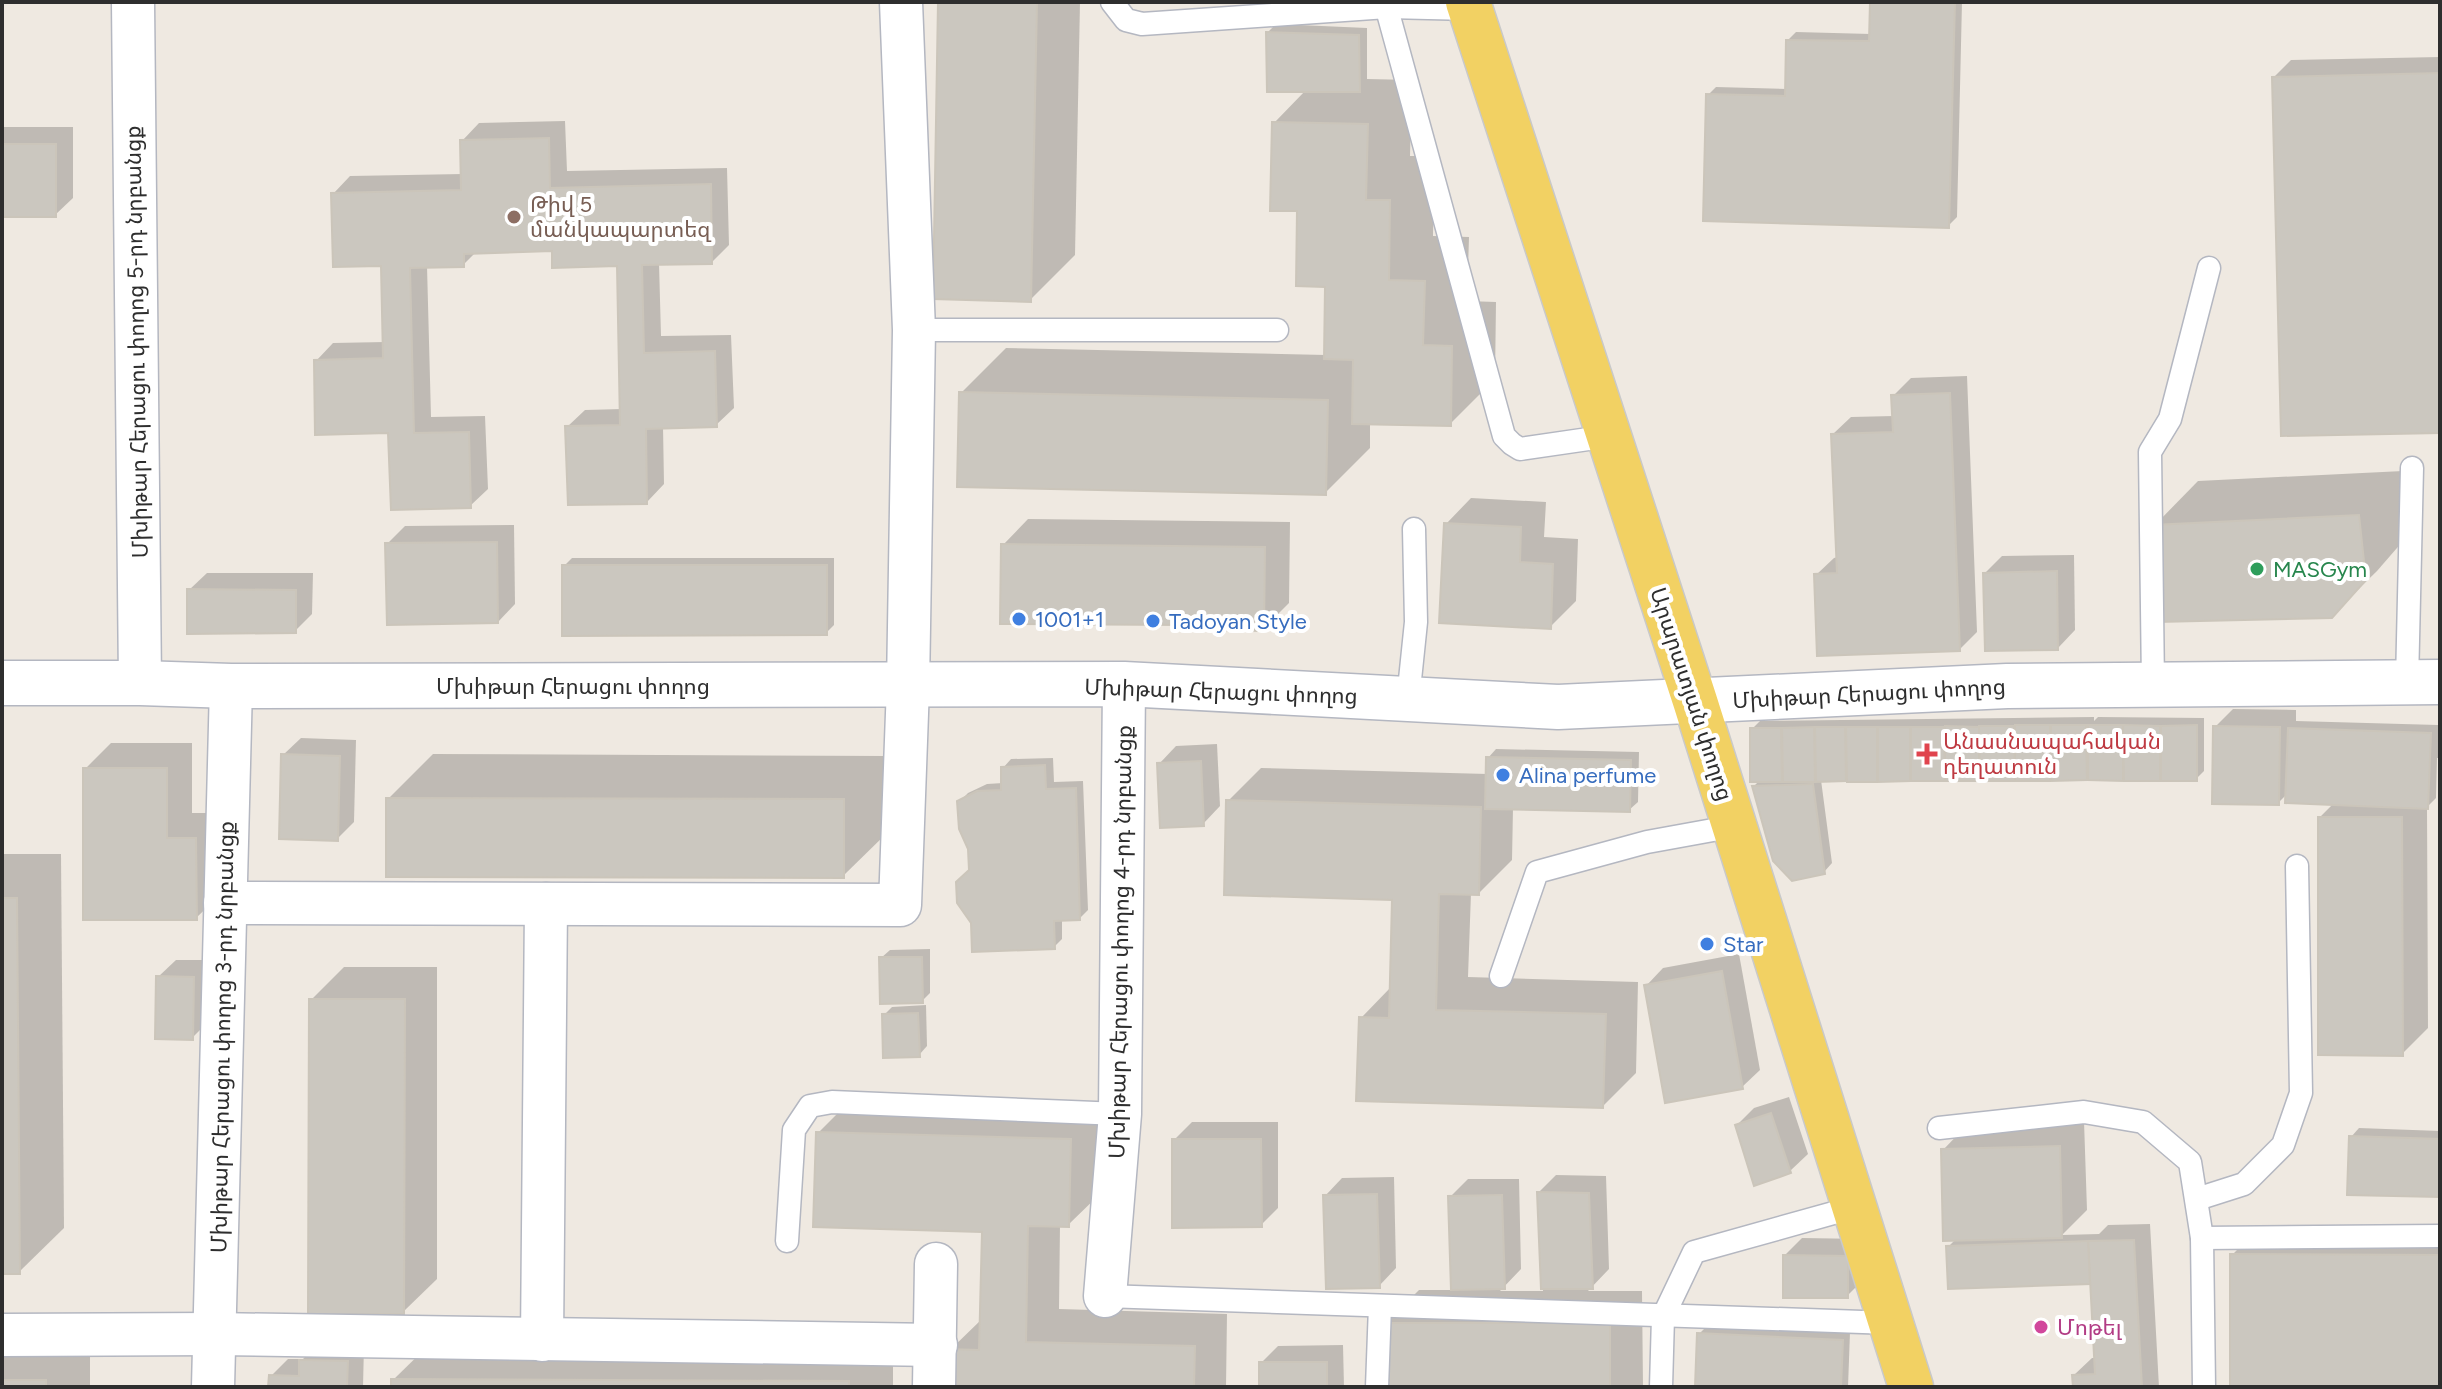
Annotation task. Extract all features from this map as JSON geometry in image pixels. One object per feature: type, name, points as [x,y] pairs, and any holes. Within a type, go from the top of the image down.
[{"type":"main road","name":"Արարատյան փողոց","points":[[1469,5],[1735,826],[1911,1387]]},
{"type":"street","name":"Մխիթար Հերացու փողոց 5-րդ նրբանցք","points":[[133,2],[140,683]]},
{"type":"street","points":[[225,903],[900,905],[908,686],[914,330],[901,2]]},
{"type":"street","name":"Մխիթար Հերացու փողոց","points":[[2,683],[231,686],[1124,684],[1558,707],[2007,686],[2423,682]]},
{"type":"street","name":"Մխիթար Հերացու փողոց 4-րդ նրբանցք","points":[[1105,1296],[1120,1114],[1124,684]]},
{"type":"street","name":"Մխիթար Հերացու փողոց 3-րդ նրբանցք","points":[[213,1387],[231,686]]},
{"type":"street","points":[[542,1340],[546,904]]},
{"type":"street","points":[[934,1387],[936,1264]]},
{"type":"street","points":[[2,1335],[215,1334],[936,1345]]},
{"type":"lane","points":[[1112,2],[1126,20],[1142,24],[1386,5],[1469,5]]},
{"type":"lane","points":[[1386,5],[1504,436],[1520,449],[1609,436]]},
{"type":"lane","points":[[2153,685],[2150,452],[2170,419],[2209,268]]},
{"type":"lane","points":[[914,330],[1277,330]]},
{"type":"lane","points":[[2412,468],[2423,682]]},
{"type":"lane","points":[[1408,699],[1416,622],[1414,529]]},
{"type":"lane","points":[[1501,976],[1537,872],[1647,842],[1735,826]]},
{"type":"lane","points":[[2197,1199],[2244,1184],[2283,1145],[2301,1093],[2297,866]]},
{"type":"lane","points":[[787,1241],[794,1130],[810,1106],[832,1102],[1120,1114]]},
{"type":"lane","points":[[1939,1128],[2084,1112],[2143,1122],[2190,1162],[2202,1238],[2204,1387]]},
{"type":"lane","points":[[1661,1387],[1663,1317],[1694,1252],[1855,1207]]},
{"type":"lane","points":[[2202,1238],[2440,1236]]},
{"type":"lane","points":[[1105,1296],[1891,1323]]},
{"type":"lane","points":[[1377,1387],[1380,1306]]},
{"type":"building","points":[[938,2],[1037,2],[1031,302],[933,299]]},
{"type":"building","points":[[1870,2],[1955,2],[1949,228],[1703,221],[1706,94],[1785,96],[1786,40],[1869,41]]},
{"type":"building","points":[[1266,32],[1359,35],[1360,92],[1267,92]]},
{"type":"building","points":[[2440,73],[2440,433],[2281,436],[2272,77]]},
{"type":"building","points":[[1272,122],[1368,124],[1366,200],[1390,200],[1389,280],[1425,281],[1423,345],[1452,346],[1451,426],[1352,424],[1353,360],[1324,359],[1325,287],[1296,286],[1297,211],[1270,211]]},
{"type":"building","points":[[549,138],[550,188],[711,184],[712,264],[642,265],[644,353],[715,351],[717,427],[646,429],[647,504],[568,505],[565,426],[620,425],[617,266],[552,268],[552,251],[464,254],[464,267],[410,268],[414,433],[469,432],[471,508],[391,510],[388,433],[315,435],[314,360],[383,358],[381,266],[333,267],[331,193],[461,190],[460,140]]},
{"type":"building","points":[[2,144],[56,144],[56,217],[2,217]]},
{"type":"building","points":[[959,392],[1328,400],[1326,495],[957,487]]},
{"type":"building","points":[[1950,393],[1960,651],[1817,656],[1814,574],[1837,573],[1831,434],[1893,432],[1891,395]]},
{"type":"building","points":[[2359,515],[2366,580],[2332,618],[2157,622],[2152,525]]},
{"type":"building","points":[[1444,523],[1521,527],[1520,562],[1553,564],[1551,629],[1439,623]]},
{"type":"building","points":[[497,542],[498,623],[387,625],[385,543]]},
{"type":"building","points":[[1001,544],[1265,547],[1264,631],[1207,630],[1207,616],[1183,615],[1183,625],[1000,624]]},
{"type":"building","points":[[562,565],[827,565],[827,635],[562,636]]},
{"type":"building","points":[[2057,571],[2058,650],[1985,651],[1983,573]]},
{"type":"building","points":[[187,589],[296,590],[296,633],[187,634]]},
{"type":"building","points":[[2015,725],[2050,725],[2050,781],[2015,781]]},
{"type":"building","points":[[2051,725],[2086,725],[2087,780],[2051,781]]},
{"type":"building","points":[[2088,725],[2123,725],[2123,781],[2088,780]]},
{"type":"building","points":[[2123,725],[2160,726],[2160,781],[2124,781]]},
{"type":"building","points":[[2197,725],[2197,781],[2161,781],[2161,726]]},
{"type":"building","points":[[1945,726],[1979,727],[1979,781],[1945,781]]},
{"type":"building","points":[[1979,726],[2014,726],[2015,781],[1980,781]]},
{"type":"building","points":[[2213,726],[2280,727],[2279,805],[2212,804]]},
{"type":"building","points":[[1814,727],[1815,782],[1783,782],[1782,728]]},
{"type":"building","points":[[1815,727],[1845,727],[1846,781],[1816,782]]},
{"type":"building","points":[[1846,727],[1877,727],[1877,782],[1847,782]]},
{"type":"building","points":[[1878,727],[1910,727],[1910,781],[1878,782]]},
{"type":"building","points":[[1911,727],[1944,727],[1945,781],[1911,781]]},
{"type":"building","points":[[1750,728],[1781,728],[1782,782],[1750,782]]},
{"type":"building","points":[[2288,728],[2431,733],[2428,809],[2285,803]]},
{"type":"building","points":[[281,754],[340,756],[338,841],[279,839]]},
{"type":"building","points":[[1486,757],[1631,760],[1630,812],[1485,809]]},
{"type":"building","points":[[1201,761],[1204,826],[1160,828],[1157,763]]},
{"type":"building","points":[[1045,765],[1046,789],[1076,788],[1080,920],[1054,921],[1055,949],[972,952],[971,923],[957,903],[956,882],[969,870],[968,849],[959,829],[957,801],[977,791],[1001,790],[1001,767]]},
{"type":"building","points":[[83,768],[167,768],[167,838],[196,838],[197,920],[83,920]]},
{"type":"building","points":[[1813,784],[1825,874],[1792,881],[1773,861],[1752,786]]},
{"type":"building","points":[[386,798],[844,799],[844,878],[386,877]]},
{"type":"building","points":[[1226,800],[1481,807],[1479,895],[1439,894],[1436,1010],[1606,1014],[1603,1108],[1356,1101],[1359,1017],[1389,1018],[1392,900],[1224,895]]},
{"type":"building","points":[[2318,817],[2402,817],[2403,1056],[2318,1055]]},
{"type":"building","points":[[2,898],[17,898],[20,1274],[2,1274]]},
{"type":"building","points":[[879,957],[922,957],[923,1003],[880,1004]]},
{"type":"building","points":[[1722,971],[1743,1089],[1665,1103],[1644,985]]},
{"type":"building","points":[[156,976],[194,977],[193,1040],[155,1039]]},
{"type":"building","points":[[309,999],[405,999],[404,1314],[308,1314]]},
{"type":"building","points":[[918,1013],[920,1057],[883,1058],[882,1014]]},
{"type":"building","points":[[1771,1113],[1791,1173],[1754,1186],[1735,1125]]},
{"type":"building","points":[[816,1132],[1071,1139],[1069,1227],[1028,1226],[1026,1342],[1195,1346],[1194,1387],[947,1387],[948,1349],[979,1350],[982,1232],[813,1227]]},
{"type":"building","points":[[2349,1136],[2440,1139],[2440,1197],[2347,1195]]},
{"type":"building","points":[[1172,1139],[1261,1139],[1262,1227],[1172,1228]]},
{"type":"building","points":[[2060,1146],[2062,1238],[1943,1241],[1941,1149]]},
{"type":"building","points":[[1537,1192],[1589,1193],[1593,1289],[1541,1289]]},
{"type":"building","points":[[1377,1194],[1380,1288],[1326,1289],[1323,1195]]},
{"type":"building","points":[[1502,1195],[1505,1289],[1451,1290],[1448,1196]]},
{"type":"building","points":[[2134,1240],[2142,1387],[2073,1387],[2072,1375],[2095,1374],[2088,1241]]},
{"type":"building","points":[[2088,1241],[2090,1284],[1948,1289],[1946,1246]]},
{"type":"building","points":[[2230,1254],[2440,1255],[2440,1387],[2230,1387]]},
{"type":"building","points":[[1783,1255],[1848,1256],[1848,1298],[1783,1298]]},
{"type":"building","points":[[1384,1323],[1610,1323],[1610,1387],[1383,1387]]},
{"type":"building","points":[[1697,1333],[1843,1340],[1841,1387],[1695,1387]]},
{"type":"building","points":[[299,1360],[348,1361],[347,1387],[268,1387],[269,1375],[299,1376]]},
{"type":"building","points":[[1259,1362],[1327,1362],[1327,1387],[1259,1387]]},
{"type":"building","points":[[391,1379],[849,1381],[849,1387],[391,1387]]},
{"type":"building","points":[[2,1380],[46,1380],[46,1387],[2,1387]]},
{"type":"place","name":"Թիվ 5 մանկապարտեզ","points":[[514,217]]},
{"type":"place","name":"MASGym","points":[[2257,569]]},
{"type":"place","name":"1001+1","points":[[1019,619]]},
{"type":"place","name":"Tadoyan Style","points":[[1153,621]]},
{"type":"place","name":"Անասնապահական դեղատուն","points":[[1927,754]]},
{"type":"place","name":"Alina perfume","points":[[1503,775]]},
{"type":"place","name":"Star","points":[[1707,944]]},
{"type":"place","name":"Մոթել","points":[[2041,1327]]}]
